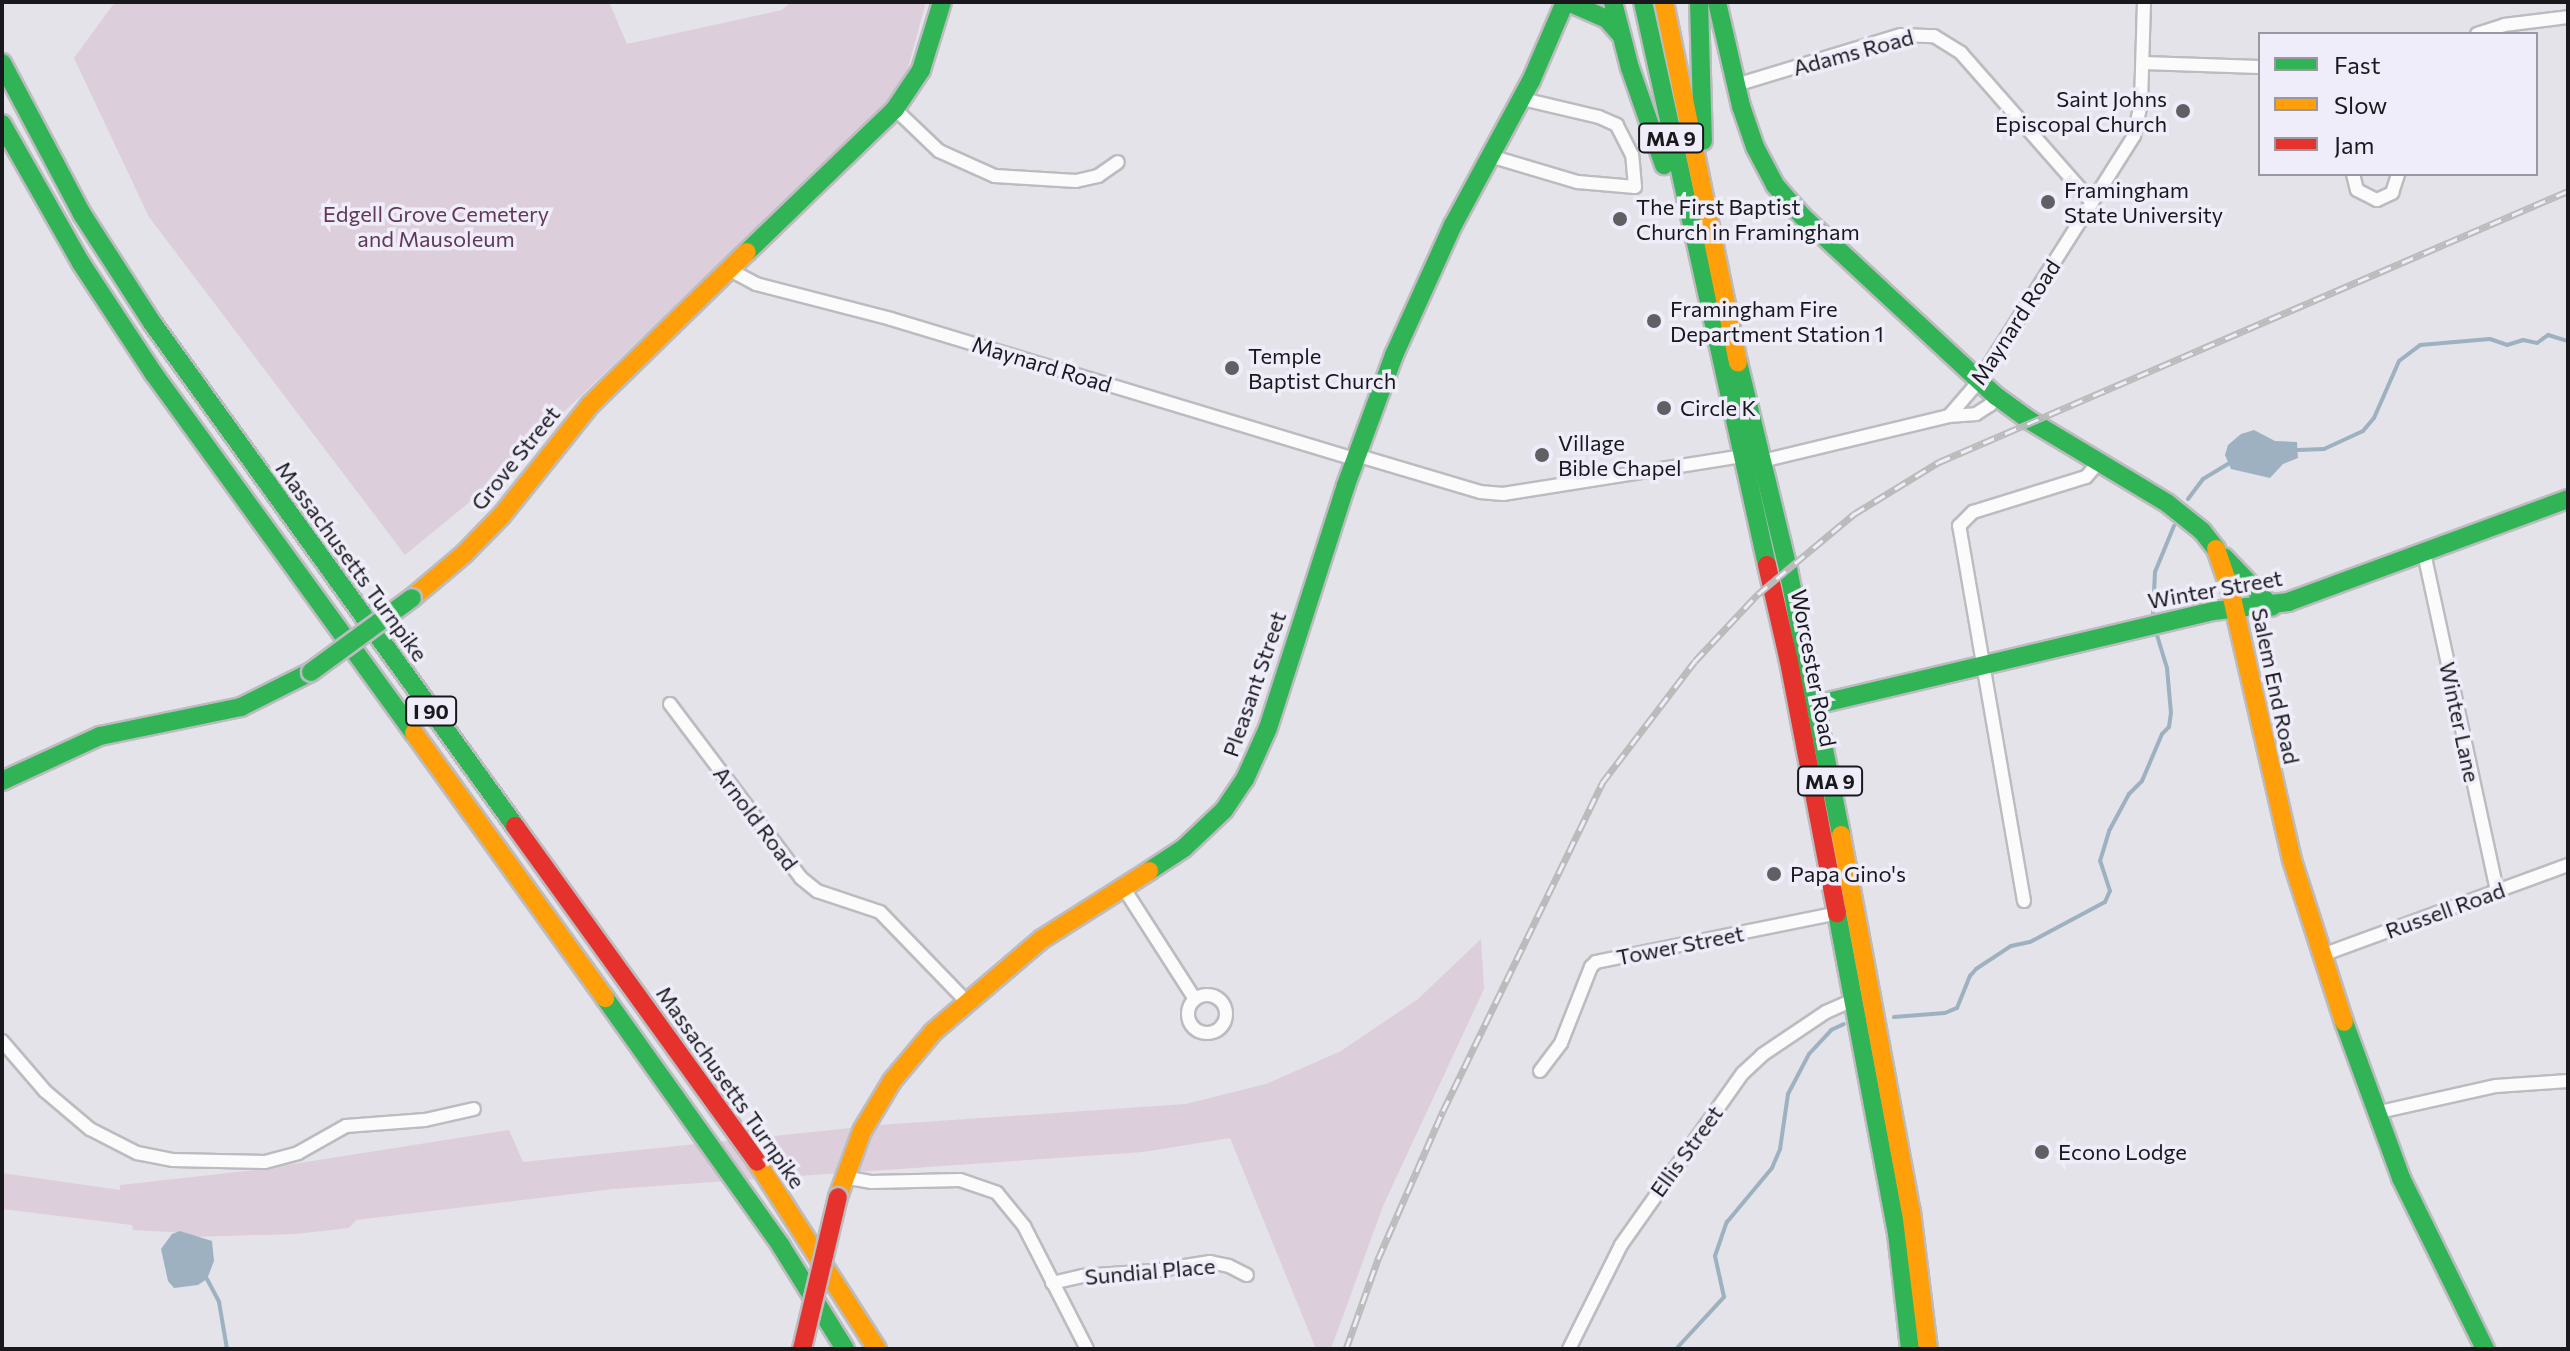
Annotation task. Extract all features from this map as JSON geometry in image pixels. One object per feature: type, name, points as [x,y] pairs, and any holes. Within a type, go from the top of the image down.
[{"type":"main road","name":"Grove Street","points":[[2,781],[100,736],[241,707],[273,694],[311,672],[412,598],[483,535],[590,405],[895,109],[921,70],[942,2]]},
{"type":"main road","points":[[1567,2],[1607,19],[1620,34]]},
{"type":"main road","name":"Pleasant Street","points":[[802,1349],[843,1177],[862,1131],[892,1081],[919,1047],[966,1001],[1042,939],[1199,835],[1224,810],[1245,779],[1268,728],[1356,457],[1408,322],[1490,156],[1522,99],[1567,2]]},
{"type":"main road","points":[[1613,2],[1620,34],[1700,273]]},
{"type":"main road","name":"Worcester Road","points":[[1643,2],[1700,273],[1775,595],[1855,999],[1897,1233],[1910,1349]]},
{"type":"main road","name":"Worcester Road","points":[[1664,2],[1815,705],[1911,1211],[1928,1349]]},
{"type":"main road","points":[[1699,2],[1708,218]]},
{"type":"main road","name":"Salem End Road","points":[[1717,2],[1736,85],[1755,147],[1789,202],[1996,396],[2036,425],[2100,461],[2181,513],[2217,550],[2234,609],[2279,811],[2322,955],[2375,1113],[2411,1200],[2485,1349]]},
{"type":"main road","name":"Massachusetts Turnpike","points":[[2,63],[82,214],[153,324],[749,1151],[832,1274],[877,1349]]},
{"type":"main road","name":"I 90","points":[[2,124],[73,251],[154,374],[707,1138],[845,1349]]},
{"type":"main road","name":"Winter Street","points":[[1815,705],[2213,611],[2272,607],[2568,499]]},
{"type":"main road","points":[[2217,550],[2272,607]]},
{"type":"street","name":"Maynard Road","points":[[1949,416],[1979,381],[2138,124],[2144,2]]},
{"type":"street","points":[[2483,32],[2504,25],[2568,17]]},
{"type":"street","name":"Adams Road","points":[[1736,85],[1901,35],[1934,36],[1961,53],[2092,202]]},
{"type":"street","points":[[2143,63],[2258,67]]},
{"type":"street","points":[[1490,156],[1578,182],[1635,187],[1632,155],[1617,125],[1599,117],[1522,99]]},
{"type":"street","points":[[895,109],[939,151],[995,176],[1076,181],[1098,176],[1118,162]]},
{"type":"street","points":[[2354,176],[2357,190],[2377,200],[2392,193],[2397,176]]},
{"type":"street","name":"Maynard Road","points":[[730,270],[756,284],[891,319],[1491,494],[1606,480],[1742,456]]},
{"type":"street","name":"Maynard Road","points":[[1762,461],[1949,416],[1983,411],[1996,396]]},
{"type":"street","points":[[2024,901],[1959,538],[1960,523],[1973,512],[2086,477],[2100,461]]},
{"type":"street","name":"Winter Lane","points":[[2424,553],[2497,892]]},
{"type":"street","name":"Arnold Road","points":[[670,704],[801,878],[817,891],[880,912],[966,1001]]},
{"type":"street","name":"Russell Road","points":[[2322,955],[2568,865]]},
{"type":"street","points":[[1123,887],[1195,999]]},
{"type":"street","name":"Tower Street","points":[[1540,1071],[1561,1043],[1591,967],[1596,962],[1838,913]]},
{"type":"street","name":"Ellis Street","points":[[1569,1349],[1625,1239],[1743,1073],[1762,1055],[1804,1027],[1855,999]]},
{"type":"street","points":[[2,1041],[45,1091],[90,1129],[137,1153],[173,1160],[265,1162],[298,1153],[346,1126],[425,1120],[474,1109]]},
{"type":"street","points":[[2375,1113],[2496,1086],[2568,1081]]},
{"type":"street","points":[[843,1177],[871,1182],[960,1180],[986,1186],[997,1193],[1016,1213],[1087,1349]]},
{"type":"street","name":"Sundial Place","points":[[1052,1283],[1071,1278],[1153,1271],[1210,1262],[1229,1266],[1247,1275]]},
{"type":"green space","name":"Edgell Grove Cemetery and Mausoleum","points":[[115,2],[609,2],[627,44],[782,10],[791,2],[926,2],[906,75],[897,93],[472,500],[405,555],[149,217],[74,58]]},
{"type":"green space","points":[[1481,939],[1484,989],[1383,1206],[1331,1349],[1316,1349],[1230,1138],[1143,1152],[613,1189],[356,1220],[349,1228],[296,1234],[188,1237],[188,1233],[133,1230],[132,1225],[2,1209],[2,1173],[120,1190],[120,1185],[255,1170],[509,1130],[523,1162],[879,1125],[1186,1104],[1266,1084],[1341,1051],[1418,999]]},
{"type":"water","points":[[2254,430],[2275,441],[2297,442],[2298,458],[2283,464],[2270,478],[2231,469],[2225,455],[2228,445],[2241,434]]},
{"type":"water","points":[[180,1231],[212,1241],[214,1261],[207,1279],[198,1285],[174,1288],[168,1281],[161,1249],[172,1234]]},
{"type":"waterway","points":[[2298,450],[2324,449],[2363,431],[2374,418],[2399,361],[2420,345],[2490,339],[2507,345],[2523,340],[2537,343],[2548,335],[2568,341]]},
{"type":"waterway","points":[[2188,499],[2203,479],[2230,463]]},
{"type":"waterway","points":[[2153,613],[2155,572],[2174,526]]},
{"type":"waterway","points":[[1894,1017],[1945,1013],[1957,1008],[1976,969],[2011,946],[2030,942],[2105,902],[2110,891],[2100,861],[2109,831],[2129,794],[2142,781],[2162,734],[2169,727],[2171,713],[2167,668],[2157,635]]},
{"type":"waterway","points":[[1676,1349],[1724,1297],[1715,1256],[1727,1222],[1772,1168],[1780,1149],[1788,1094],[1809,1054],[1831,1030],[1844,1024]]},
{"type":"waterway","points":[[207,1279],[219,1302],[227,1349]]},
{"type":"railway","points":[[1346,1349],[1378,1259],[1443,1111],[1602,783],[1695,661],[1758,594],[1854,514],[1939,462],[2568,191]]},
{"type":"traffic: fast","points":[[747,252],[895,109],[921,70],[942,2]]},
{"type":"traffic: fast","points":[[1149,871],[1184,848],[1224,810],[1245,779],[1268,728],[1346,485],[1394,355],[1453,225],[1531,81],[1565,2]]},
{"type":"traffic: fast","points":[[1568,2],[1607,19],[1620,34]]},
{"type":"traffic: fast","points":[[1613,2],[1630,68],[1664,165]]},
{"type":"traffic: fast","points":[[1643,2],[1767,565]]},
{"type":"traffic: fast","points":[[1699,2],[1703,141]]},
{"type":"traffic: fast","points":[[1717,2],[1741,106],[1755,147],[1775,185],[1802,216],[1996,396],[2029,420],[2167,503],[2202,531],[2216,549]]},
{"type":"traffic: fast","points":[[2,63],[82,214],[153,324],[515,826]]},
{"type":"traffic: fast","points":[[2,124],[81,263],[154,374],[414,733]]},
{"type":"traffic: fast","points":[[1738,362],[1788,569],[1841,835]]},
{"type":"traffic: fast","points":[[1815,705],[2213,611],[2288,602],[2568,499]]},
{"type":"traffic: fast","points":[[2224,557],[2272,607]]},
{"type":"traffic: fast","points":[[311,672],[412,598]]},
{"type":"traffic: fast","points":[[2,781],[100,736],[241,707],[311,672]]},
{"type":"traffic: fast","points":[[1837,913],[1897,1233],[1910,1349]]},
{"type":"traffic: fast","points":[[605,998],[781,1246],[845,1349]]},
{"type":"traffic: fast","points":[[2344,1022],[2401,1178],[2485,1349]]},
{"type":"traffic: slow","points":[[1664,2],[1738,362]]},
{"type":"traffic: slow","points":[[412,598],[464,554],[502,515],[590,405],[747,252]]},
{"type":"traffic: slow","points":[[2216,549],[2230,589],[2292,860],[2344,1022]]},
{"type":"traffic: slow","points":[[414,733],[605,998]]},
{"type":"traffic: slow","points":[[1841,835],[1911,1211],[1928,1349]]},
{"type":"traffic: slow","points":[[838,1197],[862,1131],[892,1081],[933,1032],[1042,939],[1149,871]]},
{"type":"traffic: slow","points":[[757,1162],[877,1349]]},
{"type":"traffic: jam","points":[[1767,565],[1789,662],[1837,913]]},
{"type":"traffic: jam","points":[[515,826],[757,1162]]},
{"type":"traffic: jam","points":[[802,1349],[838,1197]]},
{"type":"place","name":"Saint Johns Episcopal Church","points":[[2183,111]]},
{"type":"place","name":"Framingham State University","points":[[2048,202]]},
{"type":"place","name":"The First Baptist Church in Framingham","points":[[1620,219]]},
{"type":"place","name":"Framingham Fire Department Station 1","points":[[1654,321]]},
{"type":"place","name":"Temple Baptist Church","points":[[1232,368]]},
{"type":"place","name":"Circle K","points":[[1664,408]]},
{"type":"place","name":"Village Bible Chapel","points":[[1542,455]]},
{"type":"place","name":"Papa Gino's","points":[[1774,874]]},
{"type":"place","name":"Econo Lodge","points":[[2042,1152]]}]
